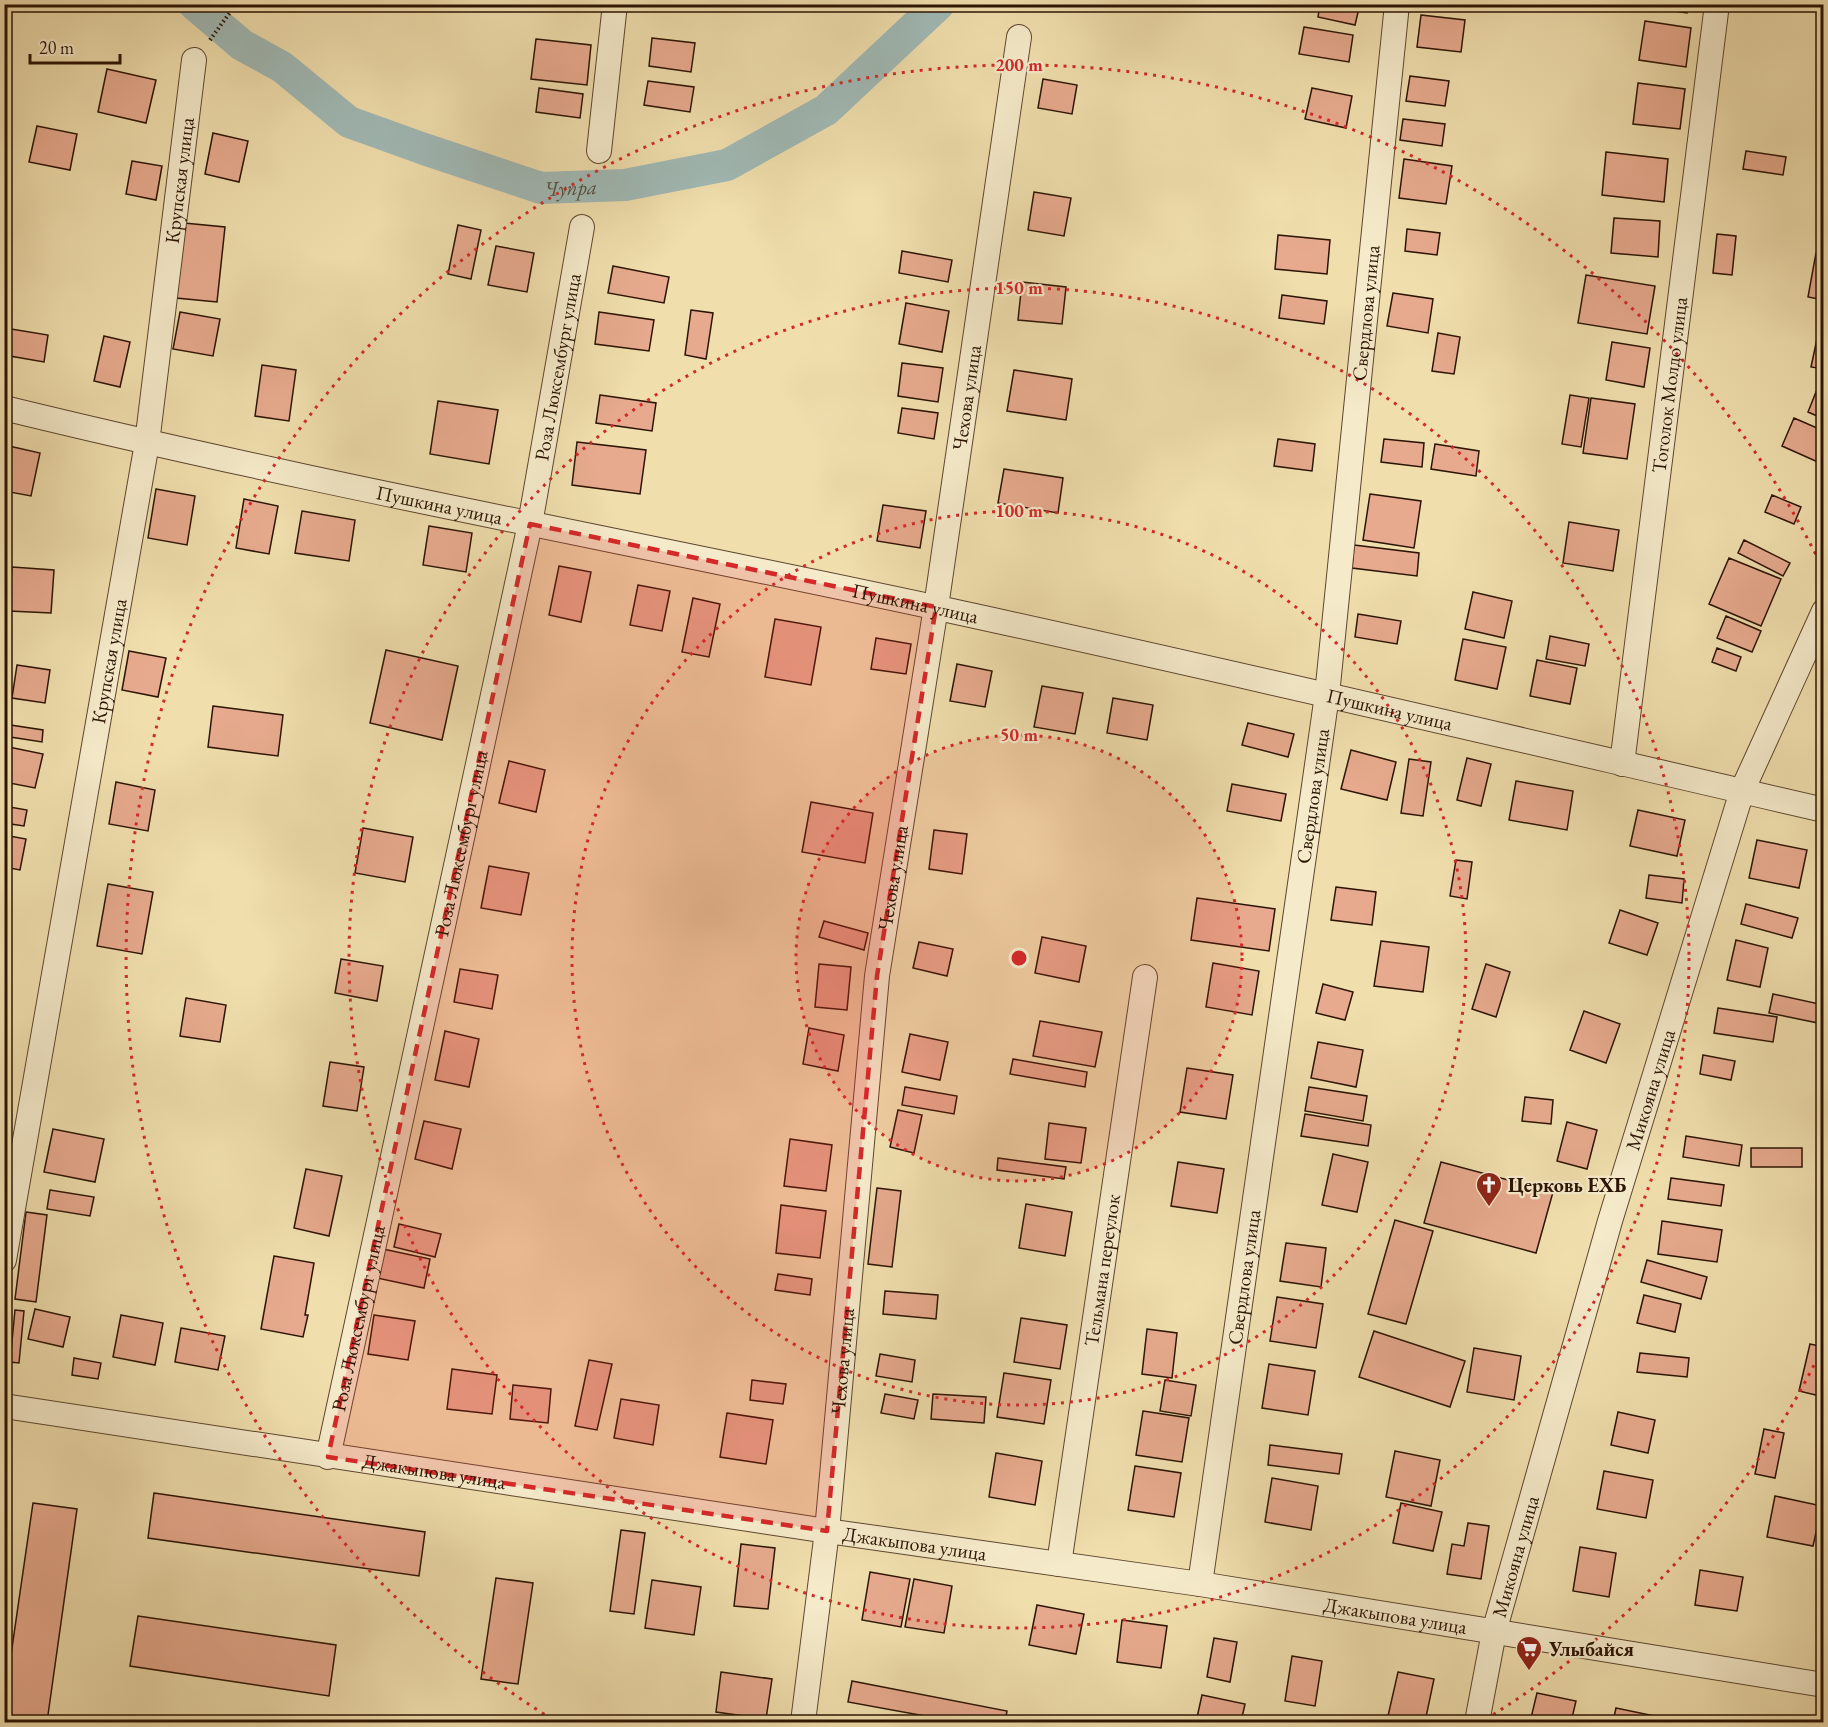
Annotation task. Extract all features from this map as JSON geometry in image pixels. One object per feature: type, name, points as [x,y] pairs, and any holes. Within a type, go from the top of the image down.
[{"type":"street","points":[[599,151],[615,4]]},
{"type":"street","name":"Свердлова улица","points":[[1200,1584],[1328,695],[1397,4]]},
{"type":"street","name":"Тоголок Молдо улица","points":[[1622,764],[1717,4]]},
{"type":"street","name":"Чехова улица","points":[[803,1722],[827,1531],[877,976],[936,608],[1019,37]]},
{"type":"street","name":"Крупская улица","points":[[4,1260],[147,443],[194,60]]},
{"type":"street","name":"Роза Люксембург улица","points":[[328,1456],[530,524],[582,227]]},
{"type":"street","name":"Пушкина улица","points":[[4,408],[147,443],[936,608],[1328,695],[1824,810]]},
{"type":"street","name":"Микояна улица","points":[[1478,1722],[1494,1632],[1610,1221],[1742,791],[1822,617]]},
{"type":"street","name":"Тельмана переулок","points":[[1059,1564],[1145,976]]},
{"type":"street","name":"Джакыпова улица","points":[[4,1406],[827,1531],[1200,1584],[1824,1684]]},
{"type":"path","points":[[194,60],[236,4]]},
{"type":"highlighted area","points":[[530,524],[936,607],[877,976],[827,1531],[328,1457]]},
{"type":"building","points":[[1320,4],[1360,4],[1355,25],[1318,17]]},
{"type":"building","points":[[1627,4],[1688,4],[1687,13]]},
{"type":"building","points":[[1421,15],[1465,20],[1461,52],[1417,47]]},
{"type":"building","points":[[1645,21],[1691,28],[1686,67],[1639,60]]},
{"type":"building","points":[[1304,27],[1353,35],[1349,62],[1299,54]]},
{"type":"building","points":[[652,38],[695,43],[691,72],[649,66]]},
{"type":"building","points":[[536,39],[591,45],[587,85],[531,79]]},
{"type":"building","points":[[107,69],[156,80],[146,123],[98,112]]},
{"type":"building","points":[[1410,76],[1449,81],[1445,106],[1406,101]]},
{"type":"building","points":[[1043,79],[1077,85],[1072,114],[1038,108]]},
{"type":"building","points":[[648,81],[694,87],[690,112],[644,105]]},
{"type":"building","points":[[1638,83],[1685,89],[1680,129],[1633,124]]},
{"type":"building","points":[[539,88],[583,94],[580,118],[536,112]]},
{"type":"building","points":[[1312,88],[1352,96],[1346,128],[1305,119]]},
{"type":"building","points":[[1403,119],[1445,124],[1442,146],[1400,140]]},
{"type":"building","points":[[37,126],[77,134],[70,170],[29,162]]},
{"type":"building","points":[[213,133],[248,141],[239,182],[205,174]]},
{"type":"building","points":[[1746,151],[1786,157],[1783,175],[1743,169]]},
{"type":"building","points":[[1606,152],[1668,159],[1664,202],[1602,195]]},
{"type":"building","points":[[1404,159],[1452,166],[1446,204],[1399,198]]},
{"type":"building","points":[[132,161],[162,166],[156,200],[126,194]]},
{"type":"building","points":[[1034,192],[1071,198],[1064,236],[1028,230]]},
{"type":"building","points":[[1614,218],[1660,221],[1658,257],[1611,253]]},
{"type":"building","points":[[184,223],[225,227],[217,302],[176,298]]},
{"type":"building","points":[[458,225],[481,230],[471,279],[448,274]]},
{"type":"building","points":[[1407,229],[1440,233],[1437,255],[1405,251]]},
{"type":"building","points":[[1717,234],[1736,236],[1732,275],[1713,273]]},
{"type":"building","points":[[1278,235],[1330,240],[1327,274],[1275,269]]},
{"type":"building","points":[[496,246],[534,253],[527,292],[488,285]]},
{"type":"building","points":[[902,251],[952,260],[948,282],[899,273]]},
{"type":"building","points":[[1816,253],[1824,254],[1824,300],[1808,297]]},
{"type":"building","points":[[613,266],[669,277],[664,303],[608,293]]},
{"type":"building","points":[[1586,275],[1655,286],[1647,334],[1578,323]]},
{"type":"building","points":[[1022,282],[1066,287],[1062,324],[1018,320]]},
{"type":"building","points":[[1393,293],[1433,299],[1428,333],[1387,326]]},
{"type":"building","points":[[1282,295],[1327,301],[1324,324],[1279,318]]},
{"type":"building","points":[[906,303],[949,311],[942,352],[899,344]]},
{"type":"building","points":[[691,310],[713,313],[706,359],[685,355]]},
{"type":"building","points":[[180,312],[220,319],[213,356],[173,349]]},
{"type":"building","points":[[599,312],[654,320],[649,351],[595,344]]},
{"type":"building","points":[[5,328],[48,335],[44,362],[4,355]]},
{"type":"building","points":[[1438,333],[1460,337],[1454,374],[1432,371]]},
{"type":"building","points":[[1818,334],[1824,335],[1824,369],[1811,367]]},
{"type":"building","points":[[104,336],[130,342],[120,387],[94,381]]},
{"type":"building","points":[[1612,342],[1650,348],[1644,387],[1606,380]]},
{"type":"building","points":[[902,363],[943,368],[938,402],[898,396]]},
{"type":"building","points":[[262,365],[296,370],[289,421],[255,416]]},
{"type":"building","points":[[1014,370],[1072,379],[1066,420],[1007,411]]},
{"type":"building","points":[[1816,392],[1824,395],[1824,419],[1808,412]]},
{"type":"building","points":[[600,395],[656,403],[652,431],[596,423]]},
{"type":"building","points":[[1570,395],[1589,398],[1581,447],[1562,444]]},
{"type":"building","points":[[1591,398],[1635,404],[1627,459],[1583,453]]},
{"type":"building","points":[[438,401],[498,410],[489,464],[430,454]]},
{"type":"building","points":[[902,408],[938,413],[934,439],[898,433]]},
{"type":"building","points":[[1794,418],[1824,431],[1824,454],[1820,463],[1782,446]]},
{"type":"building","points":[[1278,439],[1315,444],[1312,471],[1274,466]]},
{"type":"building","points":[[1384,439],[1424,443],[1422,467],[1381,462]]},
{"type":"building","points":[[577,442],[646,450],[640,494],[572,485]]},
{"type":"building","points":[[1435,444],[1479,451],[1476,476],[1431,469]]},
{"type":"building","points":[[9,446],[40,453],[31,496],[4,491],[4,466]]},
{"type":"building","points":[[1004,469],[1063,478],[1058,513],[998,503]]},
{"type":"building","points":[[156,489],[195,496],[187,545],[148,538]]},
{"type":"building","points":[[1370,494],[1421,501],[1414,548],[1363,540]]},
{"type":"building","points":[[1772,495],[1801,507],[1794,524],[1765,512]]},
{"type":"building","points":[[244,499],[278,506],[269,554],[236,548]]},
{"type":"building","points":[[883,505],[926,511],[920,548],[877,541]]},
{"type":"building","points":[[302,511],[355,520],[349,561],[295,553]]},
{"type":"building","points":[[1569,522],[1619,530],[1613,571],[1563,563]]},
{"type":"building","points":[[429,526],[472,533],[466,572],[423,565]]},
{"type":"building","points":[[1744,540],[1790,563],[1783,576],[1738,553]]},
{"type":"building","points":[[1354,545],[1419,553],[1417,576],[1352,568]]},
{"type":"building","points":[[1729,558],[1781,579],[1761,626],[1709,604]]},
{"type":"building","points":[[559,566],[591,572],[581,622],[549,615]]},
{"type":"building","points":[[12,567],[54,570],[51,613],[9,611]]},
{"type":"building","points":[[638,585],[670,591],[662,631],[630,625]]},
{"type":"building","points":[[1473,592],[1512,601],[1504,638],[1465,629]]},
{"type":"building","points":[[693,598],[720,604],[709,657],[682,652]]},
{"type":"building","points":[[1358,614],[1401,621],[1397,644],[1355,637]]},
{"type":"building","points":[[1726,616],[1761,631],[1752,652],[1717,638]]},
{"type":"building","points":[[775,619],[821,627],[811,685],[765,677]]},
{"type":"building","points":[[1550,636],[1589,644],[1585,666],[1546,659]]},
{"type":"building","points":[[876,638],[911,644],[906,674],[871,669]]},
{"type":"building","points":[[1463,639],[1506,647],[1497,689],[1455,680]]},
{"type":"building","points":[[1717,648],[1741,657],[1736,671],[1712,662]]},
{"type":"building","points":[[386,650],[458,666],[442,740],[370,723]]},
{"type":"building","points":[[129,651],[166,658],[158,697],[122,690]]},
{"type":"building","points":[[1537,660],[1577,668],[1570,704],[1530,696]]},
{"type":"building","points":[[957,664],[992,671],[985,707],[950,701]]},
{"type":"building","points":[[17,665],[50,670],[45,703],[12,698]]},
{"type":"building","points":[[1042,686],[1083,693],[1075,734],[1034,727]]},
{"type":"building","points":[[1113,698],[1153,705],[1147,740],[1107,733]]},
{"type":"building","points":[[213,706],[283,715],[278,756],[208,747]]},
{"type":"building","points":[[1248,723],[1294,734],[1288,757],[1242,745]]},
{"type":"building","points":[[4,724],[43,730],[42,742],[4,736]]},
{"type":"building","points":[[4,746],[43,754],[35,788],[4,782]]},
{"type":"building","points":[[1351,750],[1396,762],[1387,800],[1341,789]]},
{"type":"building","points":[[1467,758],[1491,764],[1481,806],[1457,800]]},
{"type":"building","points":[[1409,759],[1431,762],[1423,816],[1401,813]]},
{"type":"building","points":[[509,761],[545,770],[536,812],[499,803]]},
{"type":"building","points":[[1516,781],[1573,791],[1567,830],[1509,820]]},
{"type":"building","points":[[116,782],[155,790],[148,831],[109,824]]},
{"type":"building","points":[[1232,784],[1286,794],[1281,821],[1227,811]]},
{"type":"building","points":[[811,802],[873,813],[865,863],[802,852]]},
{"type":"building","points":[[4,806],[27,810],[24,826],[4,823]]},
{"type":"building","points":[[1638,810],[1685,820],[1677,856],[1630,846]]},
{"type":"building","points":[[363,828],[413,837],[405,882],[355,873]]},
{"type":"building","points":[[934,830],[967,834],[962,874],[929,869]]},
{"type":"building","points":[[4,835],[26,839],[20,870],[4,867]]},
{"type":"building","points":[[1757,840],[1807,850],[1799,888],[1749,878]]},
{"type":"building","points":[[1456,860],[1472,862],[1467,899],[1450,896]]},
{"type":"building","points":[[489,866],[529,873],[521,915],[481,908]]},
{"type":"building","points":[[1649,875],[1684,879],[1682,903],[1646,898]]},
{"type":"building","points":[[108,884],[153,892],[142,954],[97,946]]},
{"type":"building","points":[[1336,887],[1376,892],[1372,925],[1331,920]]},
{"type":"building","points":[[1197,898],[1275,909],[1269,951],[1191,940]]},
{"type":"building","points":[[1746,904],[1798,918],[1792,938],[1741,924]]},
{"type":"building","points":[[1620,910],[1658,923],[1647,955],[1609,943]]},
{"type":"building","points":[[4,921],[11,922],[5,956],[4,956]]},
{"type":"building","points":[[824,921],[868,933],[864,950],[819,937]]},
{"type":"building","points":[[1042,937],[1086,946],[1079,982],[1035,973]]},
{"type":"building","points":[[1736,940],[1768,948],[1760,987],[1727,980]]},
{"type":"building","points":[[1381,941],[1429,947],[1423,992],[1374,986]]},
{"type":"building","points":[[919,942],[953,949],[947,976],[913,968]]},
{"type":"building","points":[[341,959],[383,966],[377,1001],[335,993]]},
{"type":"building","points":[[1213,963],[1259,971],[1252,1015],[1206,1007]]},
{"type":"building","points":[[819,964],[851,967],[847,1010],[815,1007]]},
{"type":"building","points":[[1486,964],[1510,972],[1496,1017],[1472,1009]]},
{"type":"building","points":[[460,969],[498,975],[492,1009],[454,1002]]},
{"type":"building","points":[[1323,984],[1353,992],[1345,1020],[1316,1013]]},
{"type":"building","points":[[1773,994],[1824,1005],[1823,1024],[1769,1013]]},
{"type":"building","points":[[186,998],[226,1005],[220,1042],[180,1036]]},
{"type":"building","points":[[1718,1008],[1777,1017],[1773,1042],[1714,1033]]},
{"type":"building","points":[[1584,1011],[1620,1024],[1606,1063],[1570,1050]]},
{"type":"building","points":[[1040,1021],[1102,1032],[1095,1067],[1033,1056]]},
{"type":"building","points":[[809,1028],[844,1035],[838,1071],[803,1064]]},
{"type":"building","points":[[445,1031],[479,1039],[469,1087],[435,1080]]},
{"type":"building","points":[[910,1034],[948,1042],[940,1080],[902,1072]]},
{"type":"building","points":[[1318,1042],[1363,1050],[1356,1087],[1311,1078]]},
{"type":"building","points":[[1703,1055],[1735,1061],[1731,1080],[1700,1074]]},
{"type":"building","points":[[1013,1059],[1087,1072],[1085,1087],[1010,1074]]},
{"type":"building","points":[[330,1062],[364,1067],[357,1111],[323,1106]]},
{"type":"building","points":[[1187,1068],[1233,1075],[1226,1119],[1180,1112]]},
{"type":"building","points":[[905,1087],[957,1096],[954,1114],[902,1105]]},
{"type":"building","points":[[1309,1087],[1367,1096],[1363,1121],[1305,1111]]},
{"type":"building","points":[[1525,1097],[1553,1100],[1551,1124],[1522,1121]]},
{"type":"building","points":[[898,1110],[922,1115],[914,1153],[890,1147]]},
{"type":"building","points":[[1305,1114],[1371,1125],[1368,1146],[1301,1136]]},
{"type":"building","points":[[424,1121],[461,1129],[452,1169],[415,1159]]},
{"type":"building","points":[[1567,1122],[1597,1130],[1587,1169],[1557,1161]]},
{"type":"building","points":[[1049,1123],[1086,1128],[1081,1163],[1045,1159]]},
{"type":"building","points":[[53,1129],[104,1139],[95,1182],[44,1172]]},
{"type":"building","points":[[1686,1136],[1742,1145],[1739,1166],[1683,1157]]},
{"type":"building","points":[[790,1139],[832,1145],[826,1191],[784,1186]]},
{"type":"building","points":[[1751,1148],[1802,1148],[1802,1167],[1751,1167]]},
{"type":"building","points":[[1333,1154],[1368,1162],[1357,1212],[1322,1205]]},
{"type":"building","points":[[998,1158],[1066,1167],[1064,1179],[997,1170]]},
{"type":"building","points":[[1178,1162],[1224,1169],[1217,1213],[1171,1206]]},
{"type":"building","name":"Церковь ЕХБ","points":[[1441,1162],[1553,1192],[1536,1253],[1424,1223]]},
{"type":"building","points":[[306,1169],[342,1176],[329,1236],[294,1228]]},
{"type":"building","points":[[1671,1178],[1724,1185],[1721,1206],[1668,1199]]},
{"type":"building","points":[[877,1188],[901,1191],[892,1267],[868,1264]]},
{"type":"building","points":[[50,1190],[94,1197],[90,1216],[47,1209]]},
{"type":"building","points":[[1026,1204],[1072,1212],[1065,1256],[1019,1248]]},
{"type":"building","points":[[781,1205],[826,1211],[820,1258],[776,1253]]},
{"type":"building","points":[[26,1212],[47,1215],[36,1302],[15,1299]]},
{"type":"building","points":[[1395,1220],[1433,1231],[1406,1324],[1368,1314]]},
{"type":"building","points":[[1662,1221],[1722,1230],[1717,1262],[1658,1254]]},
{"type":"building","points":[[399,1224],[441,1234],[435,1257],[394,1247]]},
{"type":"building","points":[[1286,1243],[1326,1248],[1321,1287],[1280,1281]]},
{"type":"building","points":[[383,1249],[430,1259],[424,1288],[377,1278]]},
{"type":"building","points":[[274,1256],[314,1263],[303,1337],[261,1329]]},
{"type":"building","points":[[1647,1260],[1707,1277],[1701,1299],[1641,1282]]},
{"type":"building","points":[[778,1274],[812,1279],[810,1295],[775,1290]]},
{"type":"building","points":[[885,1291],[938,1295],[936,1319],[883,1314]]},
{"type":"building","points":[[1644,1295],[1681,1304],[1675,1332],[1637,1323]]},
{"type":"building","points":[[1277,1297],[1323,1304],[1316,1348],[1270,1341]]},
{"type":"building","points":[[35,1309],[70,1317],[63,1347],[28,1339]]},
{"type":"building","points":[[15,1310],[24,1311],[19,1363],[10,1362]]},
{"type":"building","points":[[121,1315],[163,1323],[155,1365],[113,1357]]},
{"type":"building","points":[[374,1315],[415,1321],[408,1360],[368,1354]]},
{"type":"building","points":[[1021,1318],[1067,1325],[1060,1369],[1014,1362]]},
{"type":"building","points":[[181,1328],[225,1336],[218,1370],[175,1362]]},
{"type":"building","points":[[1147,1329],[1177,1333],[1172,1378],[1142,1374]]},
{"type":"building","points":[[1374,1331],[1465,1361],[1450,1407],[1359,1377]]},
{"type":"building","points":[[1810,1344],[1824,1347],[1824,1397],[1799,1391]]},
{"type":"building","points":[[1474,1348],[1521,1356],[1514,1400],[1467,1392]]},
{"type":"building","points":[[1640,1353],[1689,1358],[1687,1377],[1637,1372]]},
{"type":"building","points":[[880,1354],[915,1360],[912,1382],[876,1376]]},
{"type":"building","points":[[74,1358],[101,1363],[98,1379],[72,1375]]},
{"type":"building","points":[[589,1360],[612,1364],[597,1430],[575,1426]]},
{"type":"building","points":[[1269,1364],[1315,1371],[1308,1415],[1262,1408]]},
{"type":"building","points":[[452,1369],[497,1375],[492,1414],[447,1409]]},
{"type":"building","points":[[1004,1373],[1051,1380],[1044,1424],[997,1417]]},
{"type":"building","points":[[752,1380],[786,1384],[783,1404],[750,1400]]},
{"type":"building","points":[[1165,1380],[1196,1385],[1191,1416],[1160,1411]]},
{"type":"building","points":[[513,1385],[551,1389],[548,1423],[510,1419]]},
{"type":"building","points":[[885,1394],[918,1400],[914,1419],[881,1413]]},
{"type":"building","points":[[933,1394],[986,1397],[984,1423],[931,1419]]},
{"type":"building","points":[[621,1399],[659,1405],[653,1445],[614,1438]]},
{"type":"building","points":[[1143,1411],[1189,1418],[1182,1462],[1136,1455]]},
{"type":"building","points":[[1618,1412],[1655,1420],[1648,1453],[1611,1445]]},
{"type":"building","points":[[727,1413],[773,1420],[766,1464],[720,1457]]},
{"type":"building","points":[[1764,1429],[1784,1433],[1775,1478],[1755,1474]]},
{"type":"building","points":[[1270,1445],[1342,1454],[1339,1474],[1268,1465]]},
{"type":"building","points":[[1395,1451],[1440,1460],[1431,1506],[1386,1497]]},
{"type":"building","points":[[996,1453],[1042,1461],[1035,1505],[989,1497]]},
{"type":"building","points":[[1135,1466],[1181,1473],[1174,1517],[1128,1510]]},
{"type":"building","points":[[1604,1471],[1653,1480],[1646,1518],[1597,1509]]},
{"type":"building","points":[[1272,1478],[1318,1486],[1311,1530],[1265,1522]]},
{"type":"building","points":[[154,1493],[425,1532],[419,1576],[148,1538]]},
{"type":"building","points":[[1775,1496],[1822,1506],[1813,1546],[1767,1537]]},
{"type":"building","points":[[33,1503],[77,1509],[47,1722],[4,1722],[4,1703]]},
{"type":"building","points":[[1401,1503],[1442,1512],[1433,1551],[1393,1543]]},
{"type":"building","points":[[1468,1523],[1489,1526],[1481,1579],[1447,1574],[1452,1544],[1464,1546]]},
{"type":"building","points":[[621,1530],[645,1533],[634,1614],[610,1611]]},
{"type":"building","points":[[741,1544],[775,1548],[768,1609],[734,1606]]},
{"type":"building","points":[[1580,1547],[1616,1553],[1609,1597],[1573,1591]]},
{"type":"building","points":[[1700,1570],[1743,1577],[1737,1611],[1695,1605]]},
{"type":"building","points":[[870,1572],[910,1579],[901,1627],[862,1620]]},
{"type":"building","points":[[496,1578],[533,1583],[518,1684],[481,1679]]},
{"type":"building","points":[[914,1579],[952,1586],[944,1633],[905,1627]]},
{"type":"building","points":[[652,1580],[701,1587],[694,1635],[645,1628]]},
{"type":"building","points":[[1037,1605],[1084,1614],[1076,1654],[1029,1645]]},
{"type":"building","points":[[138,1616],[336,1645],[329,1696],[130,1666]]},
{"type":"building","points":[[1122,1620],[1167,1626],[1161,1668],[1117,1662]]},
{"type":"building","points":[[1214,1638],[1237,1642],[1230,1682],[1207,1677]]},
{"type":"building","points":[[1292,1656],[1322,1661],[1315,1706],[1285,1701]]},
{"type":"building","points":[[721,1672],[772,1679],[766,1719],[716,1712]]},
{"type":"building","points":[[1398,1672],[1434,1679],[1425,1722],[1388,1716]]},
{"type":"building","points":[[852,1681],[1007,1711],[1005,1722],[958,1722],[848,1702]]},
{"type":"building","points":[[1537,1693],[1576,1701],[1571,1722],[1530,1722]]},
{"type":"building","points":[[1202,1695],[1245,1704],[1241,1722],[1196,1722]]},
{"type":"building","points":[[1616,1708],[1655,1716],[1654,1722],[1613,1722]]},
{"type":"building","points":[[1693,1716],[1722,1722],[1692,1722]]},
{"type":"waterway","name":"Чупра","points":[[194,4],[242,45],[282,67],[349,122],[541,188],[625,185],[727,165],[826,110],[939,4]]},
{"type":"place","name":"Церковь ЕХБ","points":[[1489,1208]]},
{"type":"place","name":"Улыбайся","points":[[1529,1672]]}]
